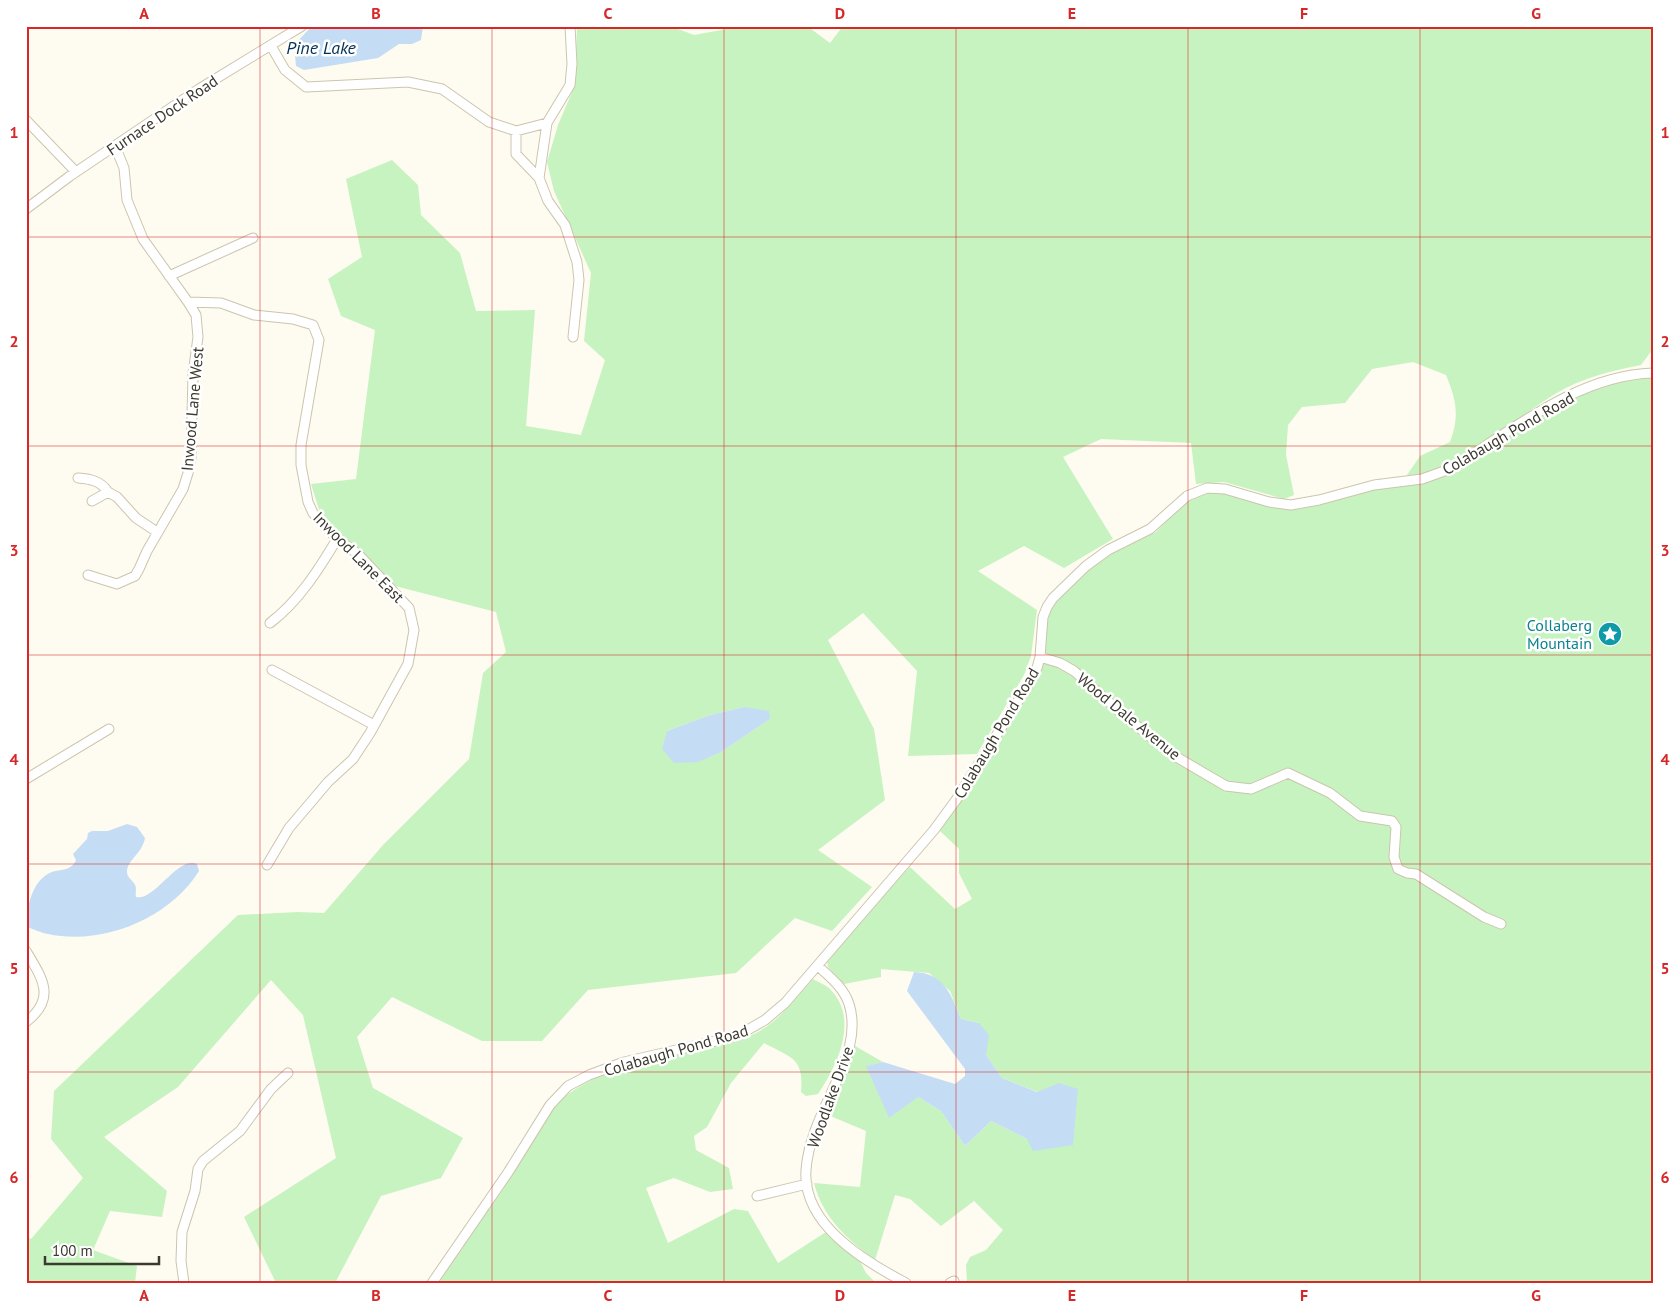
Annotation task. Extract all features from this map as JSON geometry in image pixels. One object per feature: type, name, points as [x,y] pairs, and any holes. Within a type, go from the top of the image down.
[{"type":"street","name":"Furnace Dock Road","points":[[26,209],[76,172],[200,88],[302,26]]},
{"type":"street","points":[[539,178],[548,123],[570,85],[572,64],[570,26]]},
{"type":"street","points":[[271,46],[285,70],[306,87],[408,82],[442,89],[490,122],[516,131],[548,123]]},
{"type":"street","points":[[26,120],[76,172]]},
{"type":"street","points":[[516,131],[516,154],[539,178],[548,200],[565,225],[577,262],[579,280],[573,337]]},
{"type":"street","points":[[115,146],[124,168],[127,200],[143,238],[188,302]]},
{"type":"street","points":[[169,276],[253,238]]},
{"type":"street","name":"Inwood Lane West","points":[[88,575],[117,584],[134,576],[157,532],[183,489],[192,458],[193,374],[198,337],[196,315],[188,302]]},
{"type":"street","name":"Inwood Lane East","points":[[188,302],[221,303],[254,315],[292,318],[313,325],[319,340],[301,445],[301,465],[313,513],[337,539],[358,554],[409,608],[414,630],[408,664],[353,759],[328,782],[289,828],[267,865]]},
{"type":"street","name":"Colabaugh Pond Road","points":[[432,1283],[509,1171],[550,1105],[568,1086],[589,1075],[624,1062],[747,1032],[773,1014],[818,966],[854,921],[934,830],[1028,685],[1040,657],[1043,617],[1052,598],[1108,550],[1150,529],[1180,502],[1194,492],[1207,488],[1225,489],[1291,505],[1374,485],[1422,479],[1450,469],[1529,419],[1594,385],[1622,376],[1653,373]]},
{"type":"street","points":[[78,478],[91,479],[104,485],[108,492],[117,497],[136,518],[157,532]]},
{"type":"street","points":[[92,500],[108,492]]},
{"type":"street","points":[[270,623],[286,611],[320,566],[337,539]]},
{"type":"street","name":"Wood Dale Avenue","points":[[1040,657],[1060,663],[1074,671],[1127,718],[1173,755],[1226,786],[1251,789],[1288,773],[1330,793],[1360,816],[1392,821],[1396,827],[1394,857],[1398,868],[1407,873],[1416,874],[1484,918],[1501,924]]},
{"type":"street","points":[[272,670],[374,725]]},
{"type":"street","points":[[26,778],[109,729]]},
{"type":"street","points":[[26,951],[41,977],[45,991],[41,1008],[26,1022]]},
{"type":"street","name":"Woodlake Drive","points":[[818,966],[837,983],[849,1003],[852,1025],[851,1039],[844,1065],[821,1115],[810,1145],[806,1170],[807,1184],[818,1213],[833,1233],[856,1252],[906,1283]]},
{"type":"street","points":[[184,1283],[181,1261],[182,1232],[195,1191],[198,1169],[203,1161],[240,1131],[271,1088],[288,1072]]},
{"type":"street","points":[[757,1196],[807,1184]]},
{"type":"green space","points":[[577,26],[670,26],[694,35],[743,26],[807,26],[830,43],[843,26],[1653,26],[1653,349],[1641,365],[1596,376],[1565,388],[1463,456],[1424,473],[1407,475],[1420,456],[1450,442],[1456,416],[1452,392],[1446,375],[1413,362],[1372,369],[1345,403],[1302,407],[1288,425],[1286,455],[1294,495],[1284,499],[1224,482],[1196,484],[1191,443],[1101,439],[1063,457],[1113,539],[1064,568],[1024,546],[978,571],[1037,610],[1031,656],[1024,675],[977,754],[908,756],[917,671],[863,613],[828,640],[874,729],[885,800],[818,850],[872,887],[832,931],[795,918],[736,973],[588,990],[542,1041],[482,1041],[392,997],[357,1037],[373,1088],[463,1138],[441,1178],[381,1196],[335,1283],[276,1283],[244,1217],[336,1158],[303,1015],[271,980],[178,1087],[104,1137],[167,1191],[162,1217],[110,1211],[93,1250],[137,1266],[135,1283],[26,1283],[26,1235],[31,1239],[83,1178],[51,1139],[54,1091],[238,915],[298,912],[324,913],[383,845],[469,759],[483,673],[506,652],[496,612],[395,586],[321,516],[311,484],[356,479],[375,330],[341,316],[328,279],[362,257],[346,179],[392,160],[418,185],[421,215],[460,253],[476,311],[535,310],[526,426],[581,435],[605,360],[584,341],[591,273],[554,191],[547,162],[558,125],[575,85]],"holes":[[[744,707],[770,719],[721,752],[667,731],[710,715]]]},
{"type":"green space","points":[[1653,377],[1653,1283],[967,1283],[966,1265],[970,1257],[986,1250],[1003,1230],[974,1201],[941,1226],[910,1199],[895,1195],[875,1260],[846,1236],[823,1207],[814,1183],[860,1187],[866,1131],[828,1115],[855,1046],[883,1062],[867,1066],[941,1111],[965,1146],[991,1121],[1027,1139],[1059,1084],[1038,1092],[1002,1078],[986,1055],[979,1023],[961,1019],[950,991],[929,973],[881,969],[881,977],[844,984],[828,967],[827,962],[887,890],[910,867],[955,909],[972,899],[959,873],[959,849],[940,831],[1043,666],[1047,617],[1051,606],[1097,562],[1115,551],[1156,532],[1182,504],[1213,491],[1283,509],[1300,509],[1376,489],[1420,484],[1450,473],[1542,416],[1589,391],[1623,379]]},
{"type":"green space","points":[[813,979],[830,989],[839,1001],[843,1014],[844,1028],[838,1056],[818,1094],[806,1096],[801,1092],[800,1072],[794,1060],[764,1043],[731,1083],[707,1127],[694,1136],[696,1150],[729,1168],[733,1189],[710,1192],[674,1178],[646,1188],[668,1243],[734,1209],[748,1211],[778,1263],[826,1232],[859,1259],[866,1273],[876,1283],[438,1283],[455,1254],[500,1194],[551,1109],[567,1095],[584,1084],[623,1067],[750,1036],[780,1016]]},
{"type":"water","name":"Pine Lake","points":[[312,26],[423,26],[421,40],[412,44],[399,44],[378,58],[304,70],[296,66],[294,45]]},
{"type":"water","points":[[744,707],[769,711],[770,719],[721,752],[698,762],[674,763],[662,749],[667,731],[710,715]]},
{"type":"water","points":[[127,824],[137,827],[145,838],[141,848],[129,864],[127,872],[136,886],[136,897],[143,897],[151,893],[182,866],[190,863],[197,864],[199,871],[186,888],[153,915],[133,925],[112,932],[91,936],[69,937],[45,933],[26,927],[29,904],[40,881],[52,872],[66,869],[74,864],[76,860],[73,854],[87,839],[88,833],[92,831],[108,831]]},
{"type":"water","points":[[914,972],[933,976],[945,986],[954,1001],[961,1019],[979,1023],[989,1035],[986,1055],[1002,1078],[1037,1092],[1059,1083],[1078,1089],[1073,1145],[1033,1151],[1027,1139],[991,1121],[965,1146],[941,1111],[918,1097],[889,1118],[866,1066],[883,1062],[955,1084],[965,1076],[965,1069],[907,991]]},
{"type":"place","name":"Collaberg Mountain","points":[[1610,634]]}]
